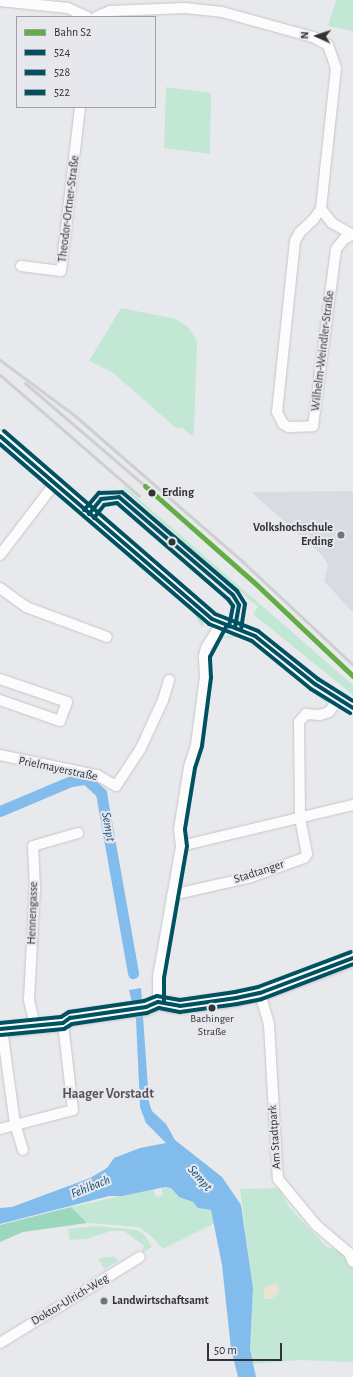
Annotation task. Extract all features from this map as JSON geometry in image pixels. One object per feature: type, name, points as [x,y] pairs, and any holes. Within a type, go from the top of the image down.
[{"type":"street","points":[[0,1],[68,8],[85,16]]},
{"type":"street","points":[[98,16],[110,10],[200,10],[222,12],[313,37],[328,45],[336,68],[320,209]]},
{"type":"street","name":"Theodor-Ortner-Straße","points":[[21,266],[61,271],[80,108]]},
{"type":"street","name":"Wilhelm-Weindler-Straße","points":[[320,209],[332,223],[352,235],[344,239],[336,249],[313,426],[290,427],[283,424],[277,412],[295,241],[300,232],[313,220],[320,209]]},
{"type":"street","points":[[0,436],[212,620],[254,636],[315,684],[353,708]]},
{"type":"street","points":[[0,555],[54,483]]},
{"type":"street","points":[[0,588],[26,607],[106,637]]},
{"type":"street","points":[[152,1004],[181,846],[179,829],[189,768],[196,745],[206,648],[221,624]]},
{"type":"street","points":[[0,679],[67,702],[60,721],[0,700]]},
{"type":"street","name":"Prielmayerstraße","points":[[0,755],[97,774],[116,786],[141,748],[163,700],[169,680]]},
{"type":"street","name":"Stadtanger","points":[[172,895],[251,877],[304,858],[307,854],[300,817],[299,722],[306,714],[320,715],[329,712],[339,698]]},
{"type":"street","points":[[181,846],[353,805]]},
{"type":"street","name":"Hennengasse","points":[[35,1026],[29,999],[35,888],[34,846],[78,833]]},
{"type":"street","points":[[23,1150],[14,1124],[1,1029],[63,1023],[70,1018],[152,1004],[191,1005],[260,993],[353,958]]},
{"type":"street","name":"Am Stadtpark","points":[[260,993],[269,1025],[278,1179],[316,1225],[352,1255]]},
{"type":"street","points":[[0,1129],[14,1124],[74,1110],[63,1023]]},
{"type":"street","name":"Doktor-Ulrich-Weg","points":[[0,1343],[140,1257]]},
{"type":"shaded area","points":[[353,491],[353,613],[324,581],[328,565],[322,555],[251,492]]},
{"type":"green space","points":[[336,0],[353,0],[353,31],[328,26]]},
{"type":"green space","points":[[166,87],[211,93],[210,154],[164,148]]},
{"type":"green space","points":[[121,308],[176,319],[188,327],[197,341],[194,434],[192,436],[182,428],[176,428],[112,372],[89,361]]},
{"type":"green space","points":[[124,486],[353,685],[353,695],[253,614],[258,607],[124,489]]},
{"type":"green space","points":[[180,599],[205,620],[202,628],[196,616]]},
{"type":"green space","points":[[227,636],[237,636],[256,644],[327,699],[327,704],[257,646],[238,637],[220,639]]},
{"type":"green space","points":[[161,1187],[171,1188],[179,1197],[193,1202],[198,1208],[211,1210],[215,1223],[163,1249],[151,1236],[138,1227],[87,1223],[71,1207],[153,1189],[156,1197],[163,1195]]},
{"type":"green space","points":[[279,1188],[289,1207],[327,1247],[346,1252],[353,1267],[353,1362],[299,1360],[253,1364],[250,1349],[253,1288],[240,1189]]},
{"type":"green space","points":[[71,1207],[87,1223],[23,1232],[0,1242],[0,1225]]},
{"type":"green space","points":[[96,1226],[137,1230],[144,1234],[152,1247],[144,1252],[142,1251],[144,1246],[124,1231],[111,1231],[86,1239],[70,1240],[68,1229]]},
{"type":"green space","points":[[115,1257],[119,1261],[104,1269],[98,1259]]},
{"type":"sand","points":[[275,1283],[279,1287],[278,1294],[272,1299],[264,1299],[264,1287]]},
{"type":"water","name":"Fehlbach","points":[[141,988],[149,1102],[152,1111],[166,1124],[175,1140],[222,1177],[241,1205],[253,1288],[250,1349],[256,1377],[238,1377],[231,1349],[222,1265],[211,1210],[198,1208],[193,1202],[179,1197],[171,1188],[165,1187],[122,1196],[109,1196],[0,1224],[0,1208],[12,1207],[90,1178],[107,1168],[114,1158],[140,1148],[166,1143],[146,1123],[140,1107],[136,1019],[129,990]]},
{"type":"waterway","name":"Sempt","points":[[0,811],[71,781],[86,779],[101,793],[133,973]]},
{"type":"railway","points":[[0,360],[74,415],[243,562],[353,665]]},
{"type":"railway","points":[[0,375],[139,496]]},
{"type":"railway","points":[[25,383],[145,486]]},
{"type":"rail line","name":"S2","points":[[145,486],[257,585],[353,676]]},
{"type":"transit line","name":"522","points":[[4,431],[215,614],[258,631],[318,679],[353,701]]},
{"type":"transit line","name":"524","points":[[0,436],[212,619],[255,636],[315,684],[353,708]]},
{"type":"transit line","name":"528","points":[[0,444],[209,624],[252,641],[311,689],[350,713]]},
{"type":"transit line","name":"522","points":[[84,510],[99,493],[122,492],[237,591],[245,604],[241,629]]},
{"type":"transit line","name":"524","points":[[89,514],[101,499],[119,497],[233,595],[239,605],[235,628]]},
{"type":"transit line","name":"528","points":[[94,518],[104,505],[117,503],[228,599],[233,606],[229,627]]},
{"type":"transit line","name":"528","points":[[164,1002],[164,978],[187,846],[185,829],[195,768],[202,746],[211,678],[210,657],[226,627]]},
{"type":"transit line","name":"522","points":[[0,1023],[61,1017],[69,1012],[144,1001],[157,996],[180,1000],[235,992],[258,987],[351,952]]},
{"type":"transit line","name":"524","points":[[0,1029],[63,1023],[70,1018],[146,1007],[158,1002],[180,1006],[236,998],[260,993],[353,958]]},
{"type":"transit line","name":"528","points":[[1,1035],[64,1029],[72,1024],[147,1013],[159,1008],[180,1012],[262,999],[353,964]]},
{"type":"place","name":"Erding","points":[[152,493]]},
{"type":"place","name":"Volkshochschule Erding","points":[[341,535]]},
{"type":"place","name":"Bachinger Straße","points":[[212,1008]]},
{"type":"place","name":"Landwirtschaftsamt","points":[[104,1301]]},
{"type":"district","name":"Haager Vorstadt","points":[[108,1094]]}]
